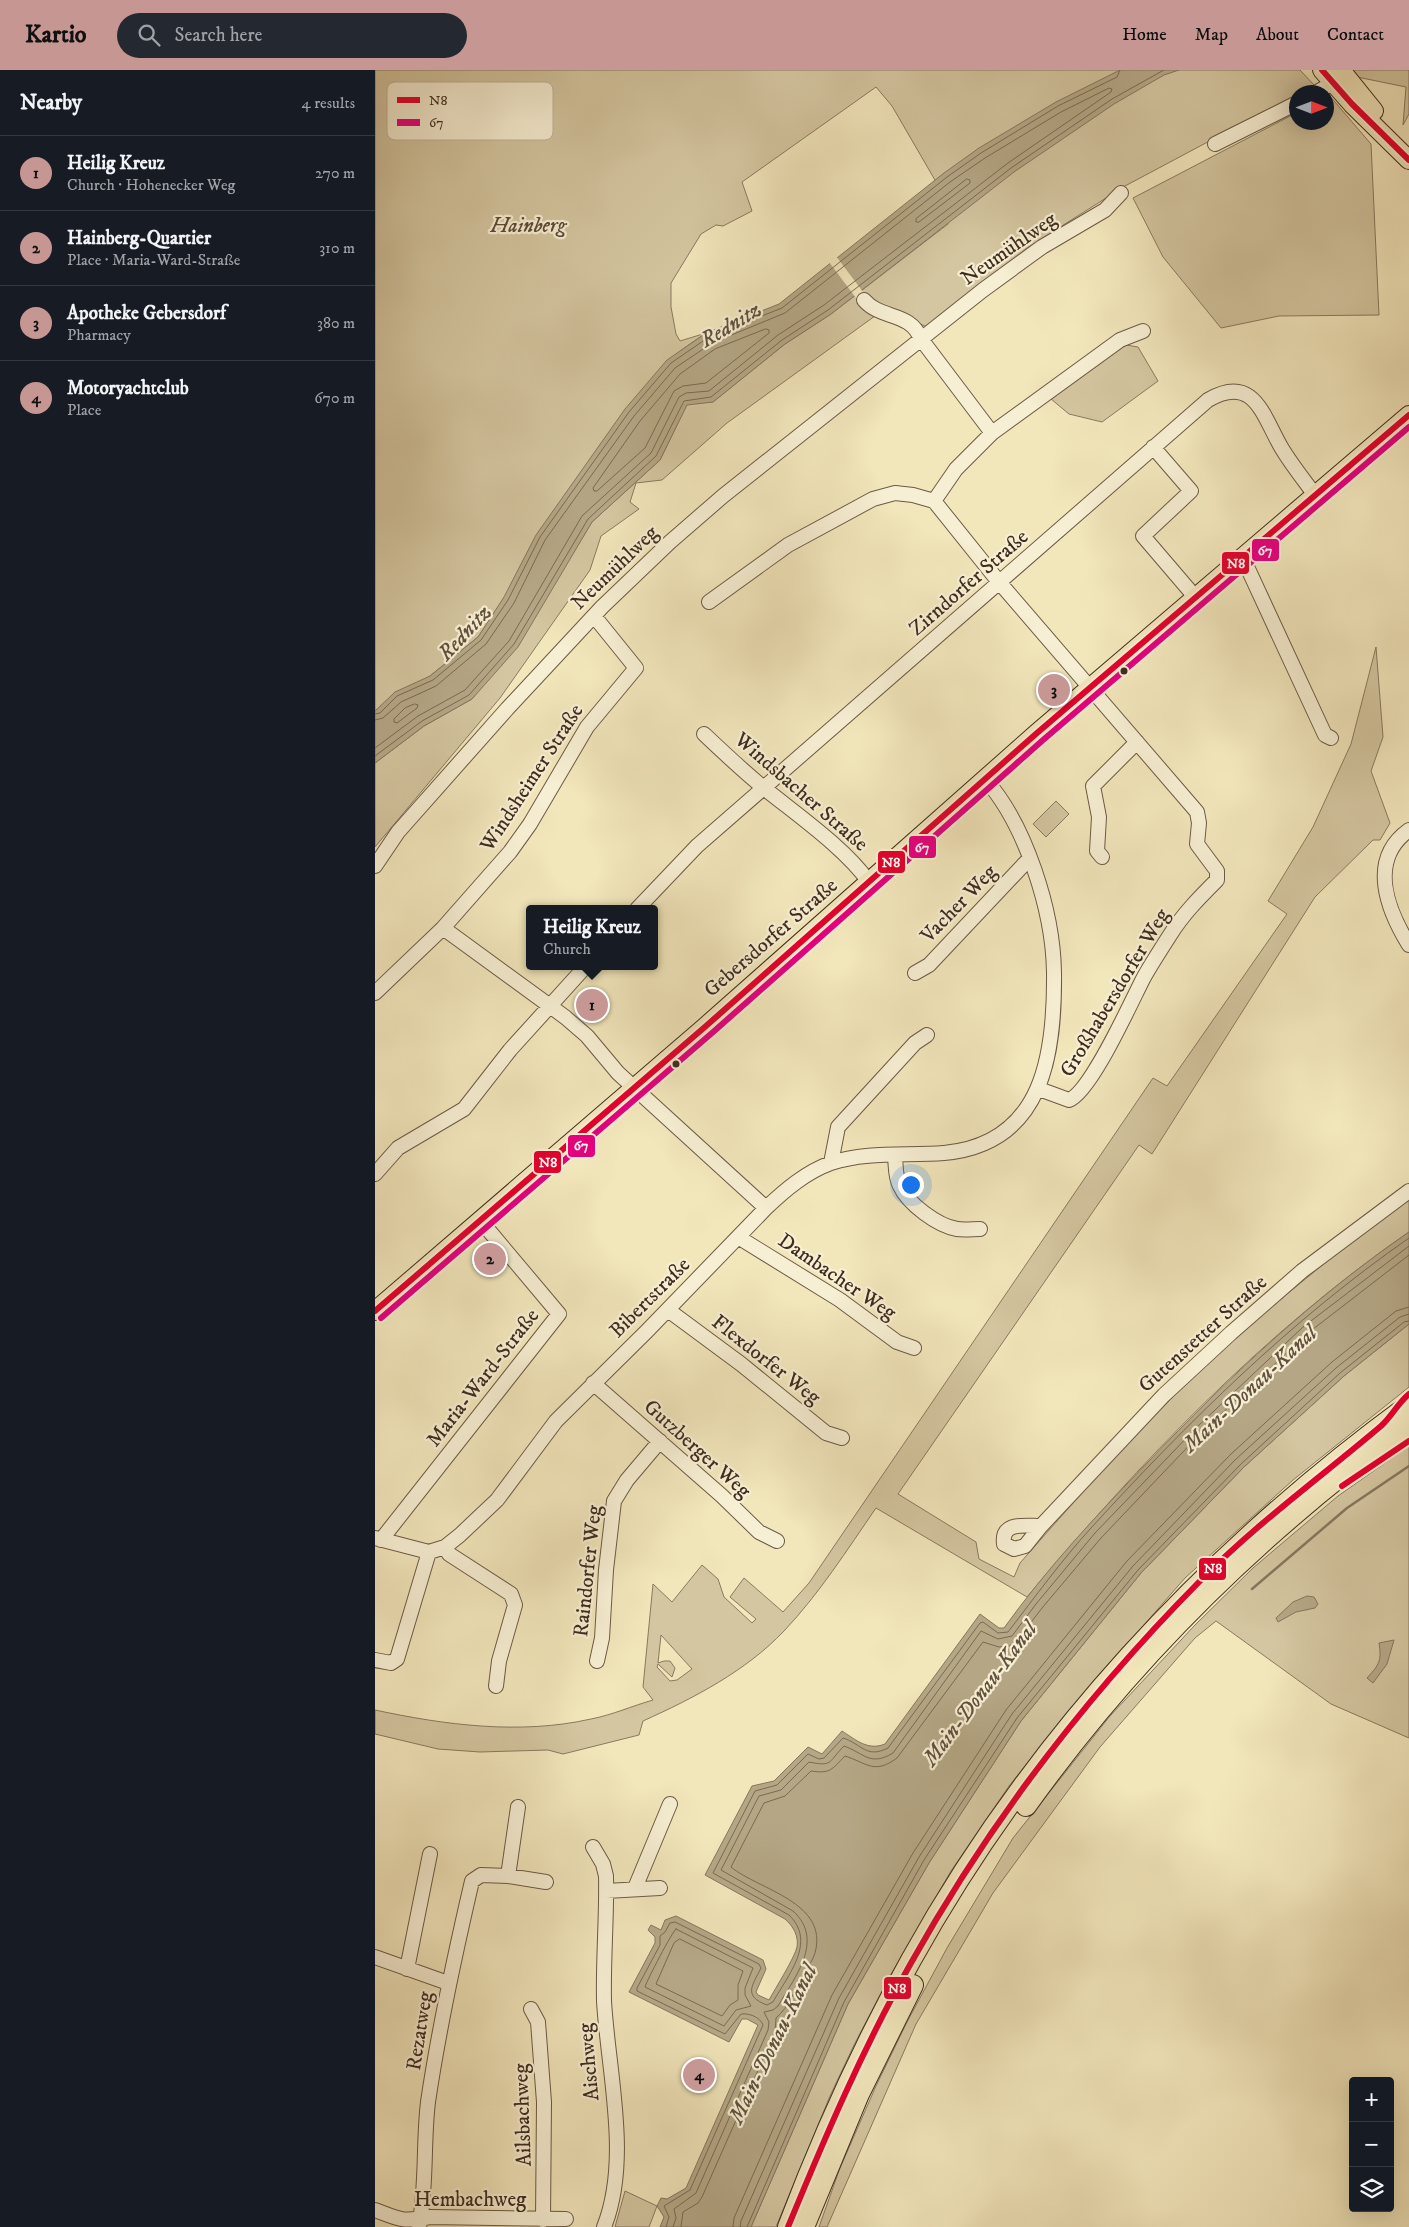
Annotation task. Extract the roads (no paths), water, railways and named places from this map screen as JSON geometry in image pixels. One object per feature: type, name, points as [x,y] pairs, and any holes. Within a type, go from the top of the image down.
[{"type":"highway","points":[[1385,1423],[1399,1402],[1409,1394]]},
{"type":"highway","points":[[788,2227],[814,2160],[865,2048],[894,1991],[962,1875],[1029,1779],[1111,1676],[1202,1579],[1287,1501],[1409,1405]]},
{"type":"highway","points":[[805,2227],[859,2094],[922,1968],[992,1854],[1037,1791],[1122,1685],[1211,1592],[1303,1507],[1409,1424]]},
{"type":"highway","points":[[1303,1507],[1350,1481],[1409,1441]]},
{"type":"main road","points":[[1332,74],[1409,144]]},
{"type":"main road","points":[[1332,74],[1356,109],[1409,160]]},
{"type":"main road","name":"Gebersdorfer Straße","points":[[375,1311],[634,1088],[985,779],[1409,415]]},
{"type":"street","points":[[1323,85],[1332,74]]},
{"type":"street","points":[[1215,144],[1289,107]]},
{"type":"street","name":"Neumühlweg","points":[[375,866],[398,832],[507,709],[594,616],[663,548],[723,496],[983,290],[1043,247],[1105,210],[1121,193]]},
{"type":"street","points":[[864,300],[870,307],[907,321],[917,329],[921,339],[992,433]]},
{"type":"street","points":[[709,602],[788,546],[873,499],[895,493],[913,495],[933,501],[956,469],[992,433],[1120,340],[1143,331]]},
{"type":"street","name":"Zirndorfer Straße","points":[[641,905],[697,846],[763,787],[1153,447],[1208,400],[1221,392],[1247,395],[1256,400],[1282,448],[1315,495]]},
{"type":"street","points":[[1153,447],[1191,491],[1143,536],[1196,598]]},
{"type":"street","name":"Großhabersdorfer Weg","points":[[933,501],[999,582],[1197,812],[1199,823],[1197,844],[1217,871],[1217,880],[1195,902],[1171,933],[1145,975],[1096,1069],[1075,1098],[1069,1100],[1039,1089]]},
{"type":"street","points":[[1243,558],[1325,735],[1331,738]]},
{"type":"street","name":"Windsheimer Straße","points":[[375,993],[443,928],[510,852],[530,824],[587,726],[636,668],[594,616]]},
{"type":"street","name":"Windsbacher Straße","points":[[704,734],[856,866],[869,882]]},
{"type":"street","points":[[1102,857],[1097,852],[1099,816],[1093,786],[1137,742]]},
{"type":"street","name":"Bibertstraße","points":[[429,1552],[445,1547],[474,1523],[497,1500],[556,1421],[668,1310],[765,1208],[794,1183],[831,1163],[861,1157],[946,1153],[981,1143],[1013,1124],[1021,1116],[1039,1089],[1049,1048],[1054,1015],[1054,965],[1049,922],[1041,888],[1020,835],[1008,812],[985,779]]},
{"type":"street","points":[[1409,830],[1394,846],[1386,863],[1385,883],[1387,902],[1409,946]]},
{"type":"street","name":"Vacher Weg","points":[[915,973],[929,964],[1029,859]]},
{"type":"street","points":[[443,928],[551,1006],[587,1036],[618,1073],[765,1208]]},
{"type":"street","points":[[375,1174],[398,1148],[464,1109],[510,1050],[582,970]]},
{"type":"street","points":[[831,1163],[838,1127],[915,1042],[927,1035]]},
{"type":"street","points":[[895,1156],[899,1184],[903,1194],[914,1205],[930,1217],[957,1229],[980,1229]]},
{"type":"street","name":"Gutenstetter Straße","points":[[1041,1526],[1151,1407],[1231,1333],[1302,1271],[1409,1191]]},
{"type":"street","name":"Maria-Ward-Straße","points":[[378,1539],[559,1314],[479,1220]]},
{"type":"street","name":"Dambacher Weg","points":[[739,1237],[840,1300],[897,1342],[914,1348]]},
{"type":"street","name":"Flexdorfer Weg","points":[[668,1310],[741,1364],[827,1433],[841,1438]]},
{"type":"street","name":"Gutzberger Weg","points":[[593,1383],[759,1532],[777,1542]]},
{"type":"street","name":"Raindorfer Weg","points":[[597,1661],[602,1638],[606,1570],[614,1500],[627,1480],[659,1441]]},
{"type":"street","points":[[375,1660],[391,1663],[397,1659],[429,1552],[378,1539]]},
{"type":"street","points":[[445,1547],[449,1554],[505,1589],[514,1598],[515,1605],[499,1661],[496,1686]]},
{"type":"street","points":[[635,1888],[670,1804]]},
{"type":"street","points":[[507,1876],[518,1807]]},
{"type":"street","name":"Aischweg","points":[[593,1847],[603,1864],[606,1891],[604,1997],[617,2154],[612,2204],[604,2227]]},
{"type":"street","points":[[407,1969],[430,1854]]},
{"type":"street","name":"Rezatweg","points":[[420,2223],[429,2101],[448,1983],[472,1881],[481,1875],[507,1876],[546,1882]]},
{"type":"street","points":[[606,1891],[660,1888]]},
{"type":"street","points":[[375,1956],[448,1983]]},
{"type":"street","name":"Ailsbachweg","points":[[531,2009],[538,2022],[544,2102],[543,2220]]},
{"type":"street","name":"Hembachweg","points":[[375,2210],[403,2220],[420,2223],[430,2217],[566,2219]]},
{"type":"water","name":"Rednitz","points":[[1120,70],[1179,70],[1164,75],[1114,104],[1014,172],[831,314],[785,344],[713,402],[687,405],[660,460],[592,522],[518,647],[472,699],[424,726],[375,763],[375,711],[395,692],[430,676],[478,637],[504,597],[536,535],[625,409],[667,360],[706,333],[779,304],[944,173],[979,148],[1056,102]]},
{"type":"water","name":"Main-Donau-Kanal","points":[[1409,1232],[1409,1324],[1344,1376],[1244,1467],[1141,1573],[1021,1721],[929,1863],[848,2004],[751,2227],[660,2227],[664,2217],[657,2206],[661,2198],[667,2199],[686,2188],[758,2025],[747,2019],[742,2019],[729,2042],[629,1992],[655,1943],[655,1937],[648,1930],[651,1925],[661,1930],[665,1920],[676,1916],[763,1960],[766,1969],[756,1992],[758,1995],[769,2000],[797,1947],[795,1932],[785,1919],[705,1875],[752,1786],[774,1781],[808,1747],[822,1754],[842,1731],[857,1741],[868,1745],[879,1746],[885,1744],[980,1614],[999,1628],[1004,1628],[1037,1584],[1073,1542],[1209,1400],[1272,1340],[1305,1312],[1374,1257]]},
{"type":"water","points":[[1307,1596],[1314,1597],[1318,1604],[1315,1608],[1296,1612],[1278,1622],[1276,1618],[1293,1602]]},
{"type":"water","points":[[1394,1640],[1387,1664],[1373,1683],[1367,1678],[1379,1662],[1379,1643]]},
{"type":"waterway","points":[[1252,1589],[1347,1508],[1409,1466]]},
{"type":"place","name":"Apotheke Gebersdorf","points":[[1054,690]]},
{"type":"place","name":"Heilig Kreuz","points":[[592,1005]]},
{"type":"place","name":"Hainberg-Quartier","points":[[490,1259]]},
{"type":"place","name":"Motoryachtclub","points":[[699,2075]]},
{"type":"park label","name":"Hainberg","points":[[528,226]]}]
